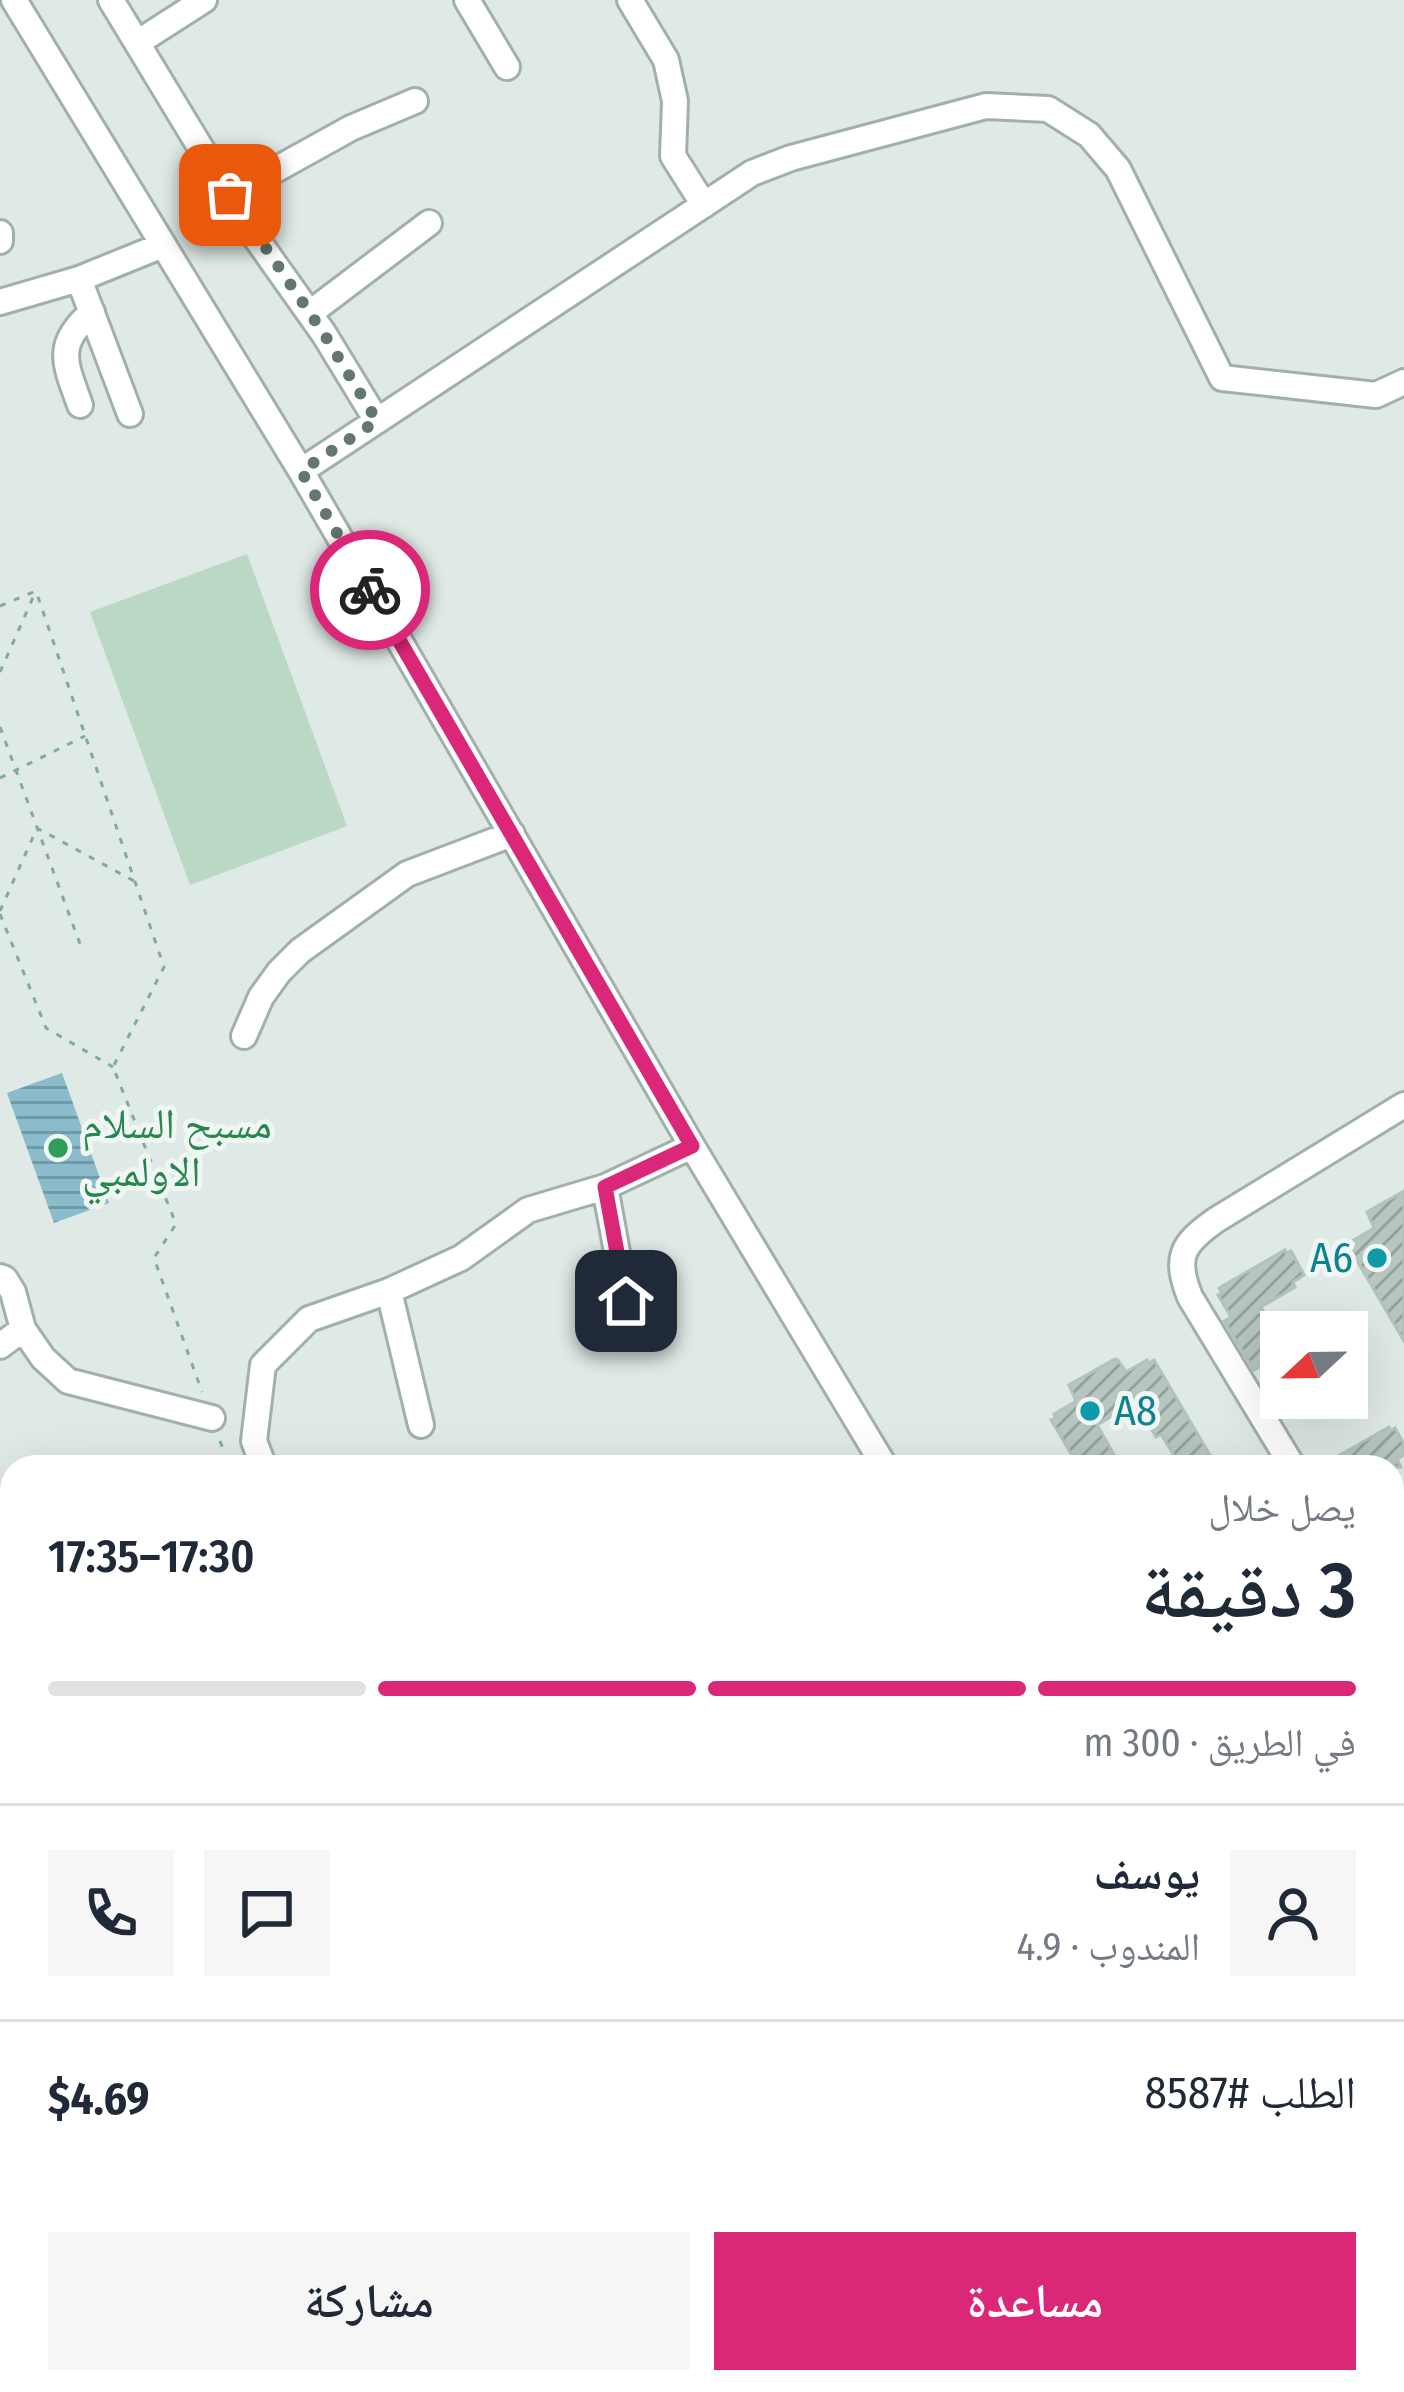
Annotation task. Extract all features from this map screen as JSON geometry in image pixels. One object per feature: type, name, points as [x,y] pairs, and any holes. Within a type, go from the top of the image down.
[{"type":"street","points":[[14,0],[301,471],[692,1146],[878,1455]]},
{"type":"street","points":[[111,0],[377,421]]},
{"type":"street","points":[[137,43],[204,0]]},
{"type":"street","points":[[467,0],[507,67]]},
{"type":"street","points":[[630,0],[666,60],[675,101],[673,156],[704,205]]},
{"type":"street","points":[[230,195],[352,128],[415,101]]},
{"type":"street","points":[[301,471],[752,173],[791,158],[986,106],[1048,109],[1088,135],[1118,169],[1222,378],[1376,394],[1404,382]]},
{"type":"street","points":[[310,314],[429,224]]},
{"type":"street","points":[[0,302],[79,280],[163,244]]},
{"type":"street","points":[[79,280],[130,414]]},
{"type":"street","points":[[80,405],[64,359],[70,337],[92,311]]},
{"type":"street","points":[[244,1036],[261,998],[300,951],[407,874],[512,834]]},
{"type":"street","points":[[1286,1455],[1190,1297],[1180,1271],[1183,1254],[1194,1235],[1216,1220],[1404,1105]]},
{"type":"street","points":[[259,1455],[254,1441],[263,1365],[309,1319],[389,1291],[461,1258],[528,1210],[605,1187],[692,1146]]},
{"type":"street","points":[[605,1187],[626,1301]]},
{"type":"street","points":[[0,1277],[13,1292],[13,1319],[0,1346]]},
{"type":"street","points":[[389,1291],[421,1425]]},
{"type":"street","points":[[13,1319],[68,1381],[212,1418]]},
{"type":"path","points":[[0,606],[36,591]]},
{"type":"path","points":[[0,672],[36,591]]},
{"type":"path","points":[[36,591],[164,967],[113,1067]]},
{"type":"path","points":[[0,727],[82,952]]},
{"type":"path","points":[[0,778],[85,736]]},
{"type":"path","points":[[37,828],[134,881]]},
{"type":"path","points":[[37,828],[0,912],[46,1028],[113,1067],[176,1224],[154,1258],[226,1455]]},
{"type":"green space","points":[[247,554],[347,826],[190,885],[90,612]]},
{"type":"water","name":"مسبح السلام الاولمبي","points":[[62,1073],[109,1203],[54,1223],[7,1093]]},
{"type":"building","name":"A6","points":[[1404,1191],[1404,1341],[1349,1247],[1374,1228],[1367,1212]]},
{"type":"building","points":[[1285,1250],[1291,1251],[1304,1275],[1293,1282],[1295,1287],[1261,1307],[1260,1367],[1254,1370],[1224,1321],[1231,1317],[1218,1295],[1222,1293],[1219,1288]]},
{"type":"building","name":"A8","points":[[1115,1359],[1126,1372],[1154,1360],[1210,1455],[1174,1455],[1161,1434],[1156,1437],[1136,1402],[1097,1425],[1114,1455],[1072,1455],[1051,1420],[1076,1401],[1069,1385]]},
{"type":"building","points":[[1389,1427],[1391,1431],[1395,1428],[1404,1444],[1404,1455],[1340,1455]]},
{"type":"way so far","points":[[230,195],[377,421],[301,471],[370,590]]},
{"type":"place","name":"مسبح السلام الاولمبي","points":[[58,1148]]},
{"type":"place","name":"A6","points":[[1377,1258]]},
{"type":"place","name":"A8","points":[[1090,1411]]},
{"type":"route","points":[[370,590],[692,1146],[605,1187],[626,1301]]}]
